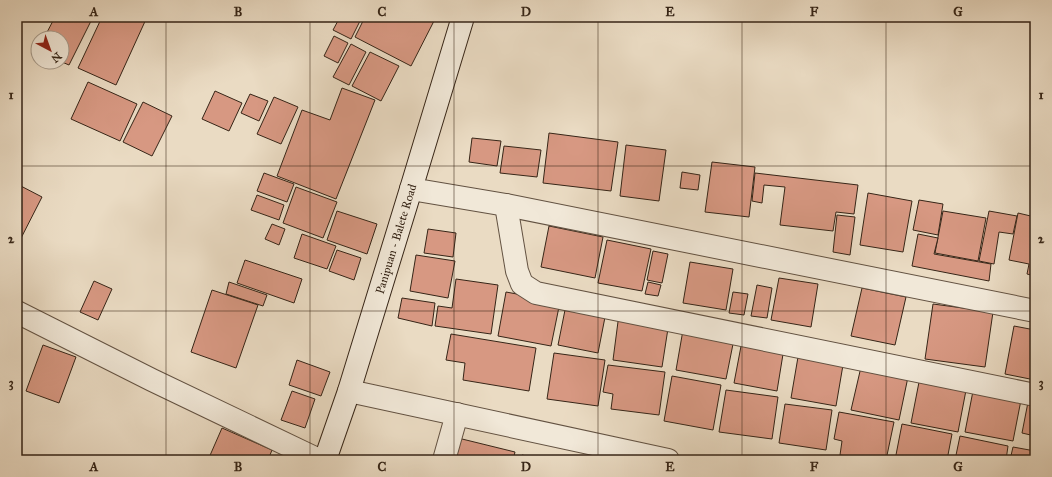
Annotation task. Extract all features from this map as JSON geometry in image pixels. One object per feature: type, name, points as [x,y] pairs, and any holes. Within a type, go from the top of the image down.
[{"type":"street","name":"Panipuan - Balete Road","points":[[325,460],[349,391],[463,17]]},
{"type":"street","points":[[411,189],[506,205],[1035,311]]},
{"type":"street","points":[[506,205],[517,271],[522,284],[536,293],[1035,394]]},
{"type":"street","points":[[17,312],[152,380],[319,460]]},
{"type":"street","points":[[349,391],[668,460]]},
{"type":"street","points":[[444,460],[457,414]]},
{"type":"building","points":[[55,17],[93,17],[70,63],[70,30],[48,30]]},
{"type":"building","points":[[102,17],[147,17],[116,85],[78,68]]},
{"type":"building","points":[[340,17],[362,17],[351,39],[333,30]]},
{"type":"building","points":[[365,17],[431,17],[435,19],[411,66],[355,37]]},
{"type":"building","points":[[334,36],[348,43],[338,63],[324,56]]},
{"type":"building","points":[[351,44],[366,52],[349,85],[333,77]]},
{"type":"building","points":[[370,52],[399,66],[381,101],[352,86]]},
{"type":"building","points":[[88,82],[137,104],[120,141],[71,119]]},
{"type":"building","points":[[342,88],[375,100],[336,199],[277,176],[302,110],[330,120]]},
{"type":"building","points":[[215,91],[242,103],[229,131],[202,119]]},
{"type":"building","points":[[250,94],[268,101],[259,121],[241,113]]},
{"type":"building","points":[[274,97],[298,107],[281,144],[257,134]]},
{"type":"building","points":[[143,102],[172,116],[152,156],[123,142]]},
{"type":"building","points":[[549,133],[618,142],[611,191],[543,183]]},
{"type":"building","points":[[472,138],[501,141],[497,166],[469,162]]},
{"type":"building","points":[[626,145],[666,150],[659,201],[620,196]]},
{"type":"building","points":[[504,146],[541,150],[537,177],[500,173]]},
{"type":"building","points":[[712,162],[755,167],[749,217],[705,212]]},
{"type":"building","points":[[682,172],[700,175],[698,190],[680,188]]},
{"type":"building","points":[[264,173],[294,184],[287,202],[257,191]]},
{"type":"building","points":[[755,173],[858,185],[854,214],[836,212],[833,231],[780,225],[785,187],[764,185],[762,203],[752,201]]},
{"type":"building","points":[[17,184],[42,197],[17,246]]},
{"type":"building","points":[[296,187],[337,202],[323,238],[283,223]]},
{"type":"building","points":[[868,193],[912,201],[903,252],[860,245]]},
{"type":"building","points":[[257,195],[284,205],[279,220],[251,210]]},
{"type":"building","points":[[919,200],[943,204],[938,235],[913,230]]},
{"type":"building","points":[[337,211],[377,224],[367,254],[327,240]]},
{"type":"building","points":[[943,211],[986,218],[978,261],[935,253]]},
{"type":"building","points":[[989,211],[1017,216],[1013,234],[999,232],[994,264],[979,261]]},
{"type":"building","points":[[1018,213],[1035,217],[1035,276],[1027,274],[1029,264],[1009,260]]},
{"type":"building","points":[[837,215],[855,217],[850,255],[833,252]]},
{"type":"building","points":[[272,224],[285,229],[279,245],[265,239]]},
{"type":"building","points":[[549,226],[603,237],[595,278],[541,267]]},
{"type":"building","points":[[428,229],[456,233],[453,257],[424,253]]},
{"type":"building","points":[[302,234],[336,246],[327,269],[294,258]]},
{"type":"building","points":[[918,234],[938,238],[934,254],[991,264],[989,281],[912,266]]},
{"type":"building","points":[[607,240],[651,249],[642,291],[598,283]]},
{"type":"building","points":[[337,250],[361,258],[354,280],[329,271]]},
{"type":"building","points":[[653,251],[668,254],[662,283],[647,280]]},
{"type":"building","points":[[416,255],[455,261],[448,298],[410,291]]},
{"type":"building","points":[[245,260],[302,279],[294,303],[237,283]]},
{"type":"building","points":[[690,262],[733,269],[726,310],[683,303]]},
{"type":"building","points":[[779,278],[818,284],[811,327],[771,320]]},
{"type":"building","points":[[456,279],[498,285],[491,334],[435,326],[438,306],[452,308]]},
{"type":"building","points":[[94,281],[112,289],[98,320],[80,312]]},
{"type":"building","points":[[229,282],[267,295],[263,306],[226,294]]},
{"type":"building","points":[[648,282],[661,285],[658,296],[645,294]]},
{"type":"building","points":[[757,285],[772,288],[767,318],[751,316]]},
{"type":"building","points":[[862,288],[906,297],[895,345],[851,336]]},
{"type":"building","points":[[212,290],[258,305],[236,368],[191,352]]},
{"type":"building","points":[[506,292],[560,302],[551,346],[498,336]]},
{"type":"building","points":[[733,292],[748,294],[744,315],[729,313]]},
{"type":"building","points":[[402,298],[435,303],[432,326],[398,318]]},
{"type":"building","points":[[933,304],[993,312],[985,367],[925,359]]},
{"type":"building","points":[[566,305],[606,312],[598,353],[558,345]]},
{"type":"building","points":[[619,314],[669,322],[662,367],[613,360]]},
{"type":"building","points":[[1014,326],[1035,330],[1035,380],[1005,374]]},
{"type":"building","points":[[683,330],[734,339],[726,379],[676,370]]},
{"type":"building","points":[[451,334],[536,348],[529,391],[463,380],[465,363],[446,360]]},
{"type":"building","points":[[742,341],[784,348],[777,391],[734,383]]},
{"type":"building","points":[[43,345],[76,357],[59,403],[26,391]]},
{"type":"building","points":[[554,353],[605,360],[598,406],[547,399]]},
{"type":"building","points":[[798,357],[843,365],[836,406],[791,398]]},
{"type":"building","points":[[297,360],[330,372],[321,396],[289,385]]},
{"type":"building","points":[[608,365],[665,372],[659,415],[611,409],[613,394],[603,392]]},
{"type":"building","points":[[861,367],[908,377],[899,420],[851,410]]},
{"type":"building","points":[[672,376],[721,385],[713,430],[664,421]]},
{"type":"building","points":[[920,377],[967,385],[958,432],[911,423]]},
{"type":"building","points":[[726,390],[778,397],[772,439],[719,432]]},
{"type":"building","points":[[292,391],[315,399],[305,428],[281,420]]},
{"type":"building","points":[[973,391],[1021,400],[1013,441],[965,432]]},
{"type":"building","points":[[1029,397],[1035,398],[1035,436],[1022,433]]},
{"type":"building","points":[[785,404],[832,410],[826,450],[779,443]]},
{"type":"building","points":[[839,412],[894,422],[886,460],[868,460],[840,455],[842,441],[834,439]]},
{"type":"building","points":[[902,424],[952,434],[947,460],[895,460]]},
{"type":"building","points":[[222,428],[272,450],[268,460],[208,460]]},
{"type":"building","points":[[960,436],[1008,446],[1006,460],[955,460]]},
{"type":"building","points":[[458,438],[515,452],[513,460],[452,460]]},
{"type":"building","points":[[1013,447],[1035,451],[1035,460],[1010,460]]},
{"type":"building","points":[[522,455],[545,460],[521,460]]}]
